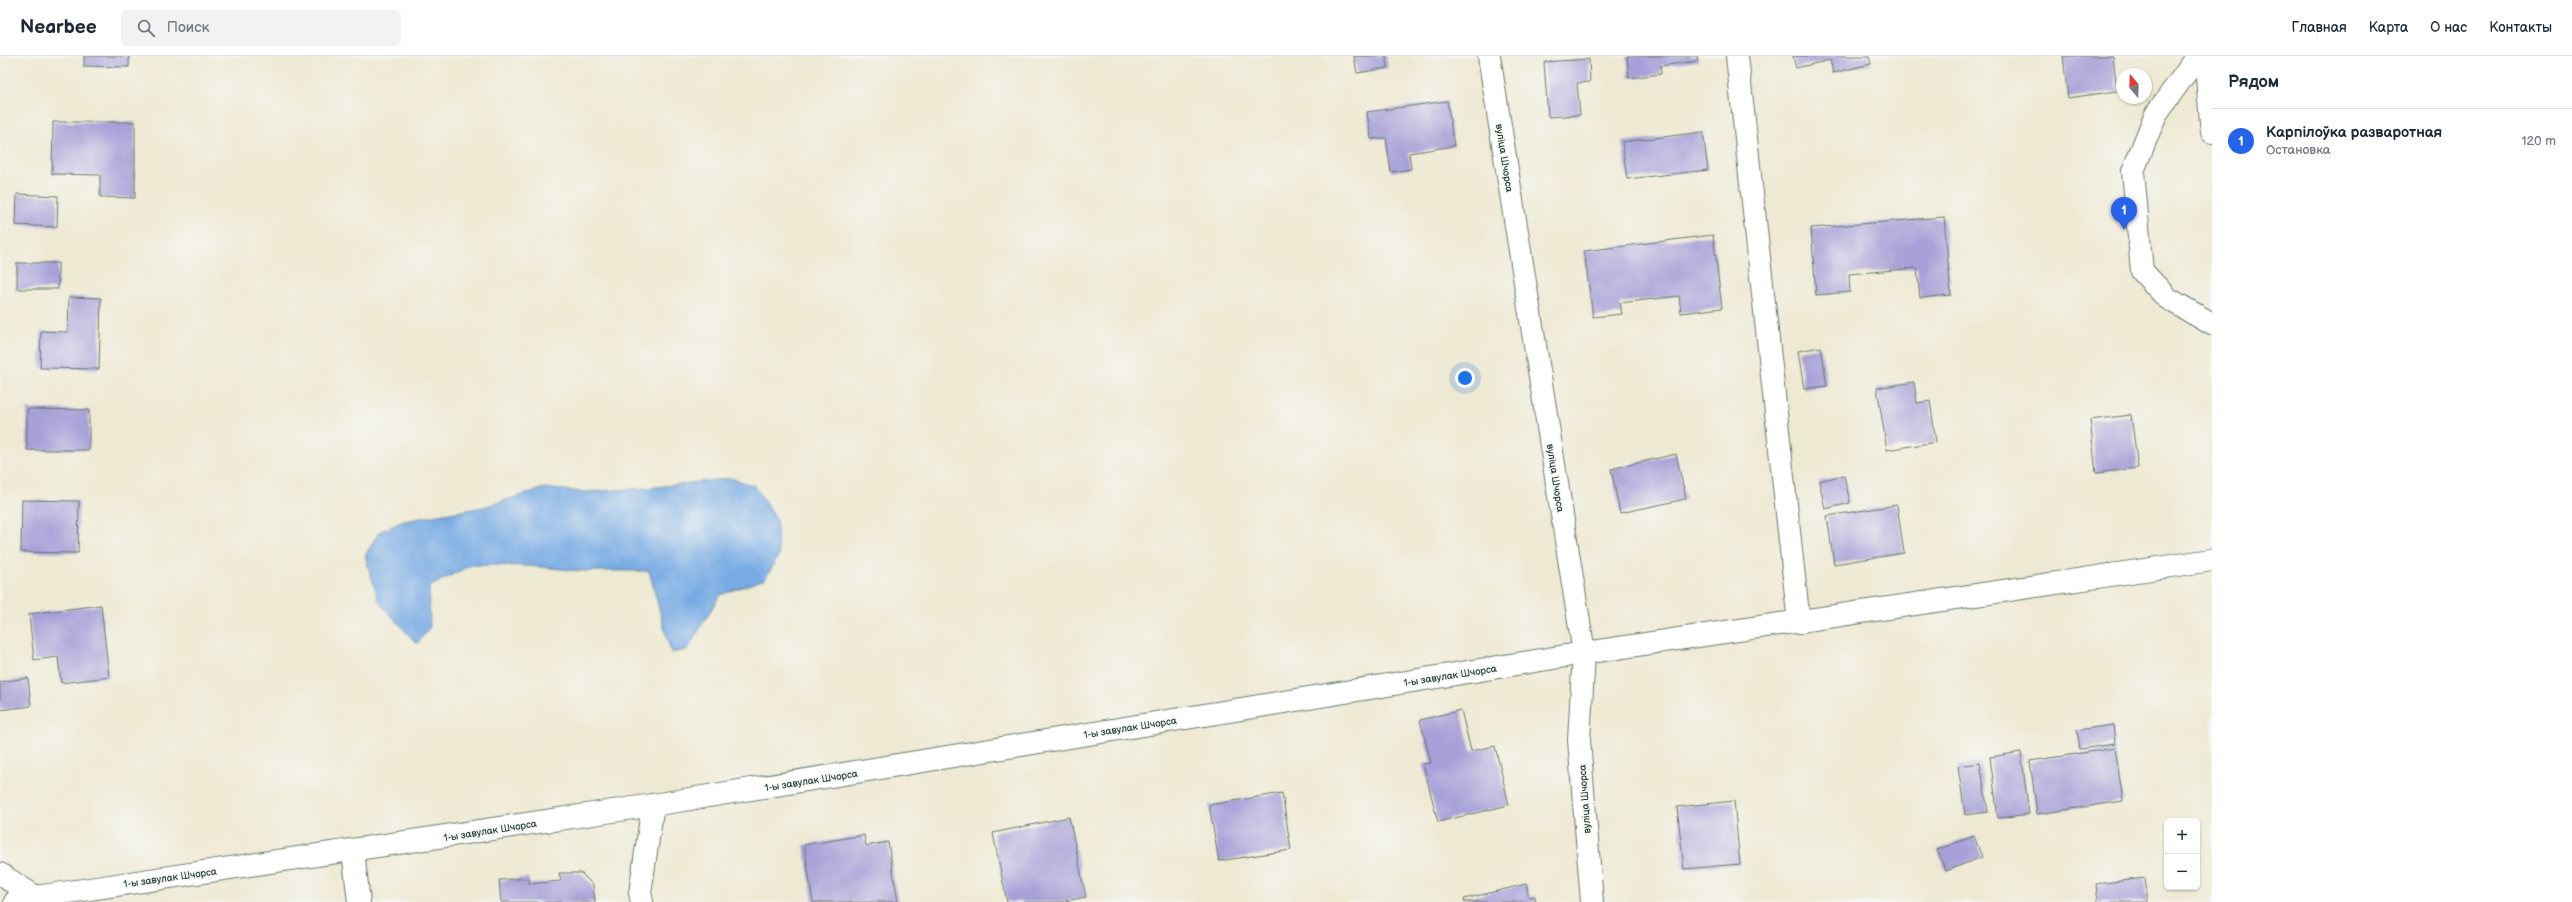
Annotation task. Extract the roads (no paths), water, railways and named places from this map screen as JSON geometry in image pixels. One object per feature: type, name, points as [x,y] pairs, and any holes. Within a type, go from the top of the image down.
[{"type":"street","name":"вуліца Шчорса","points":[[1489,56],[1584,653],[1579,740],[1592,902]]},
{"type":"street","points":[[1737,56],[1799,623]]},
{"type":"street","points":[[2198,56],[2156,114],[2133,171],[2142,271],[2167,298],[2212,324]]},
{"type":"street","points":[[2205,56],[2212,132]]},
{"type":"street","name":"1-ы завулак Шчорса","points":[[14,902],[36,897],[654,805],[1584,653],[1799,623],[2212,560]]},
{"type":"street","points":[[642,902],[640,893],[654,805]]},
{"type":"street","points":[[353,851],[359,902]]},
{"type":"street","points":[[0,874],[36,897]]},
{"type":"water","points":[[731,478],[755,486],[776,519],[779,555],[765,579],[720,595],[687,650],[671,653],[649,571],[581,571],[530,566],[471,565],[429,587],[430,627],[417,644],[379,602],[365,556],[379,532],[404,521],[484,507],[544,488],[583,492],[648,488]]},
{"type":"place","name":"Карпілоўка разваротная","points":[[2124,230]]}]
